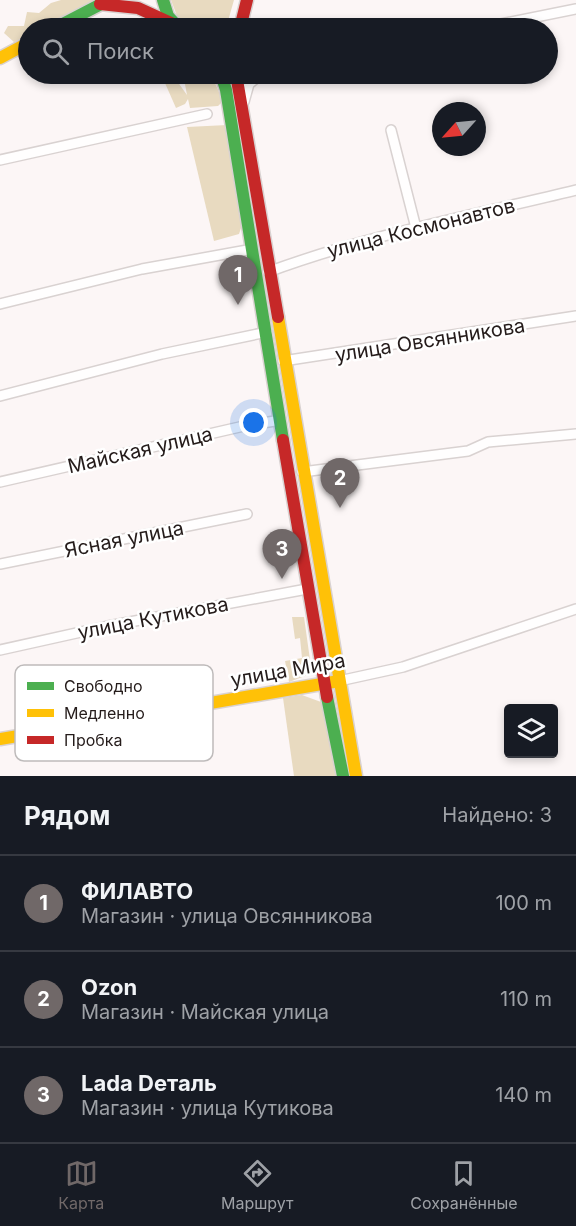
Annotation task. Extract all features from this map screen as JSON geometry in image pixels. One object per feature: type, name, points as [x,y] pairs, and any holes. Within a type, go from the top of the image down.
[{"type":"main road","points":[[163,0],[172,18]]},
{"type":"main road","points":[[241,18],[247,0]]},
{"type":"main road","points":[[74,18],[104,2],[138,8],[159,18]]},
{"type":"main road","points":[[0,58],[18,48]]},
{"type":"main road","points":[[224,84],[267,332],[307,589],[343,776]]},
{"type":"main road","points":[[238,84],[302,472],[356,776]]},
{"type":"main road","name":"улица Мира","points":[[213,703],[339,681]]},
{"type":"main road","name":"улица Мира","points":[[0,739],[15,736]]},
{"type":"street","points":[[531,18],[576,9]]},
{"type":"street","points":[[242,113],[245,92],[249,84]]},
{"type":"street","points":[[0,160],[207,114]]},
{"type":"street","points":[[391,130],[416,228]]},
{"type":"street","name":"улица Космонавтов","points":[[268,272],[316,254],[576,190]]},
{"type":"street","points":[[0,304],[142,269],[253,249]]},
{"type":"street","name":"улица Овсянникова","points":[[283,361],[576,316]]},
{"type":"street","points":[[0,396],[162,354],[267,332]]},
{"type":"street","name":"Майская улица","points":[[0,482],[244,426],[281,420]]},
{"type":"street","points":[[302,472],[468,451],[488,442],[576,434]]},
{"type":"street","name":"Ясная улица","points":[[0,564],[247,514]]},
{"type":"street","name":"улица Кутикова","points":[[0,650],[108,626],[307,589]]},
{"type":"street","name":"улица Мира","points":[[339,681],[403,666],[576,609]]},
{"type":"shaded area","points":[[61,0],[98,0],[63,18],[26,18],[27,12],[39,13],[51,3]]},
{"type":"shaded area","points":[[171,0],[234,0],[229,18],[179,18]]},
{"type":"shaded area","points":[[8,26],[18,26],[18,40],[14,42],[4,33]]},
{"type":"shaded area","points":[[165,84],[179,84],[187,95],[185,84],[215,84],[223,101],[218,106],[190,108],[188,99],[185,104],[176,108]]},
{"type":"shaded area","points":[[227,125],[242,225],[239,234],[214,241],[187,127]]},
{"type":"shaded area","points":[[292,617],[304,617],[311,667],[305,676],[289,682],[285,661],[302,658],[300,638],[295,639]]},
{"type":"shaded area","points":[[302,695],[321,702],[337,776],[294,776],[283,698]]},
{"type":"traffic: fast","points":[[163,0],[170,18]]},
{"type":"traffic: fast","points":[[74,18],[107,1]]},
{"type":"traffic: fast","points":[[224,84],[283,440]]},
{"type":"traffic: fast","points":[[327,697],[343,776]]},
{"type":"traffic: slow","points":[[0,58],[18,48]]},
{"type":"traffic: slow","points":[[278,317],[356,776]]},
{"type":"traffic: slow","points":[[213,703],[339,681]]},
{"type":"traffic: slow","points":[[0,739],[15,736]]},
{"type":"traffic: jam","points":[[242,18],[247,0]]},
{"type":"traffic: jam","points":[[100,4],[138,8],[160,18]]},
{"type":"traffic: jam","points":[[238,84],[278,317]]},
{"type":"traffic: jam","points":[[283,440],[327,697]]},
{"type":"place","name":"ФИЛАВТО","points":[[238,305]]},
{"type":"place","name":"Ozon","points":[[340,508]]},
{"type":"place","name":"Lada Dеталь","points":[[282,579]]}]
